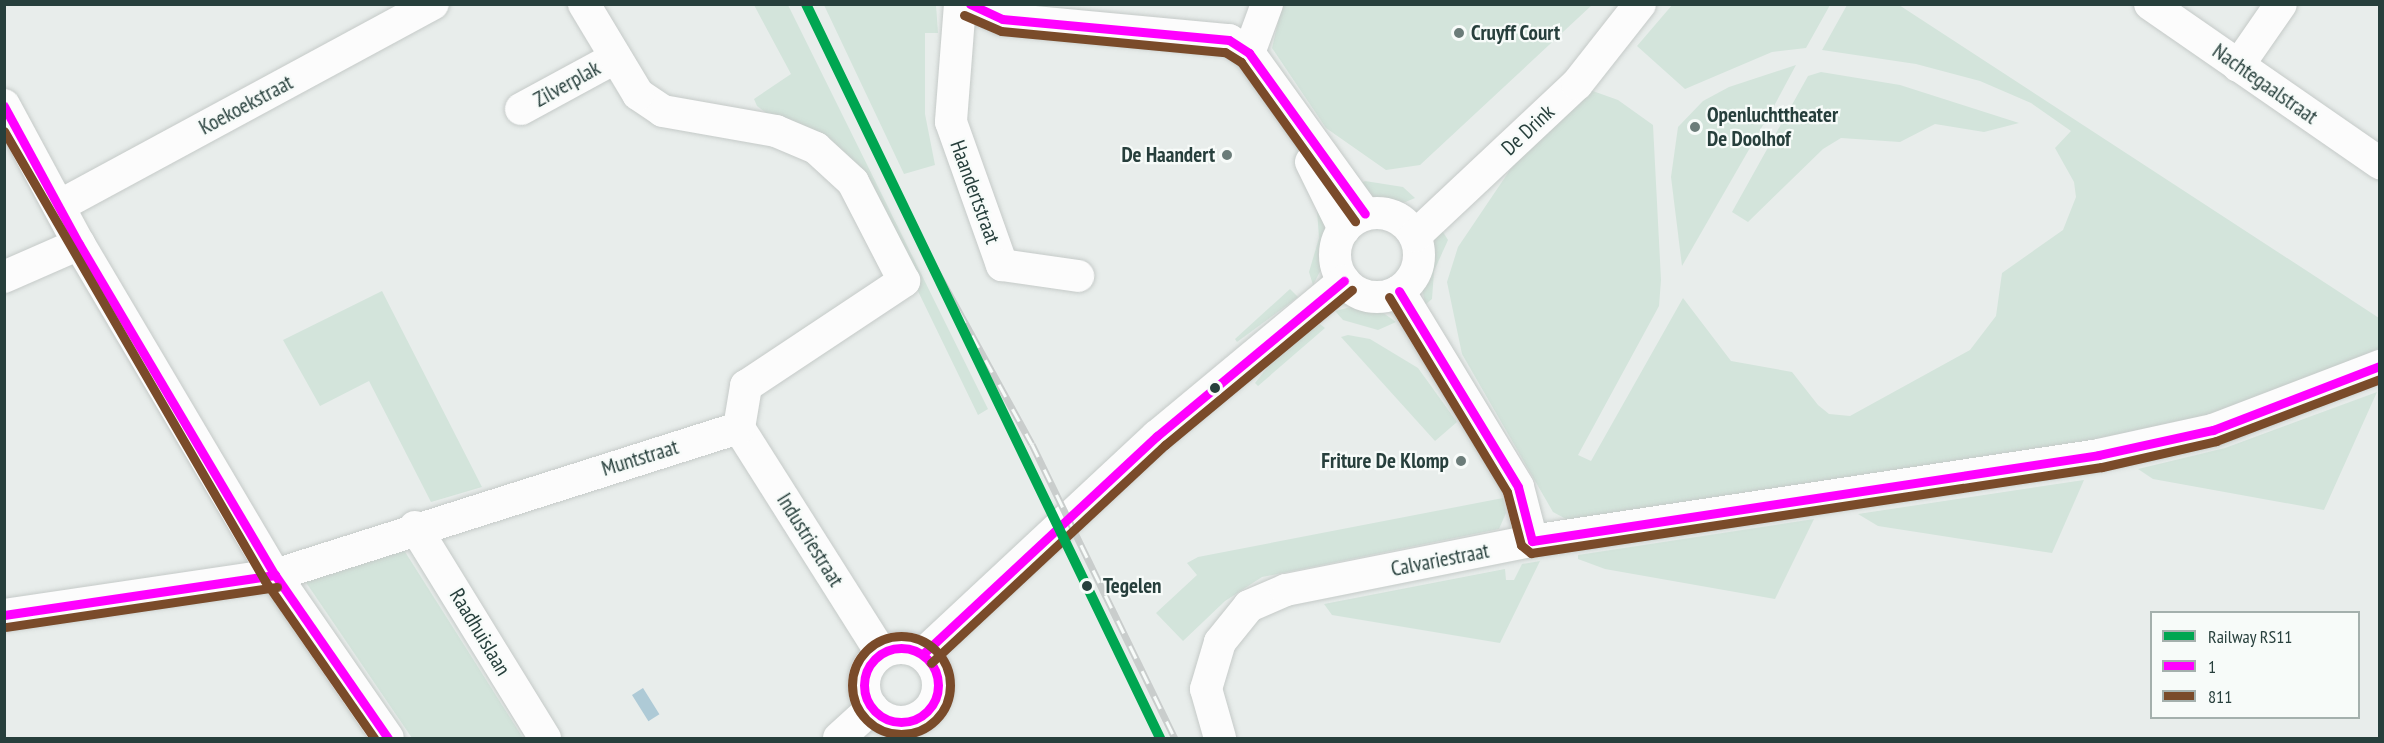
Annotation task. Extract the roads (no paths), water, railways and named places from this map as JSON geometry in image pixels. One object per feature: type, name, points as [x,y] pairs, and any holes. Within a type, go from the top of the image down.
[{"type":"street","name":"Koekoekstraat","points":[[58,206],[433,4]]},
{"type":"street","name":"Zilverplak","points":[[584,4],[613,59],[638,94],[663,111],[776,131],[816,148],[853,182],[904,281],[746,386],[739,428]]},
{"type":"street","name":"Haandertstraat","points":[[960,4],[951,122],[1002,265],[1078,276]]},
{"type":"street","points":[[969,4],[1002,19],[1229,40],[1249,53],[1279,93],[1354,222]]},
{"type":"street","points":[[1249,53],[1266,4]]},
{"type":"street","name":"Nachtegaalstraat","points":[[2150,4],[2379,163]]},
{"type":"street","points":[[2238,66],[2281,4]]},
{"type":"street","name":"De Drink","points":[[1408,228],[1561,69],[1635,10]]},
{"type":"street","name":"Zilverplak","points":[[521,109],[613,59]]},
{"type":"street","points":[[4,105],[79,244],[275,575],[388,738]]},
{"type":"street","points":[[1354,222],[1408,228],[1418,266],[1399,291],[1371,297],[1344,281],[1335,255],[1354,222]]},
{"type":"street","points":[[4,277],[79,244]]},
{"type":"street","points":[[923,654],[1157,436],[1344,281]]},
{"type":"street","points":[[1399,291],[1518,487],[1532,542]]},
{"type":"street","name":"Calvariestraat","points":[[1220,738],[1206,689],[1220,642],[1249,606],[1286,590],[1532,542],[2099,455],[2213,430],[2379,366]]},
{"type":"street","name":"Muntstraat","points":[[4,615],[275,575],[415,526],[739,428]]},
{"type":"street","name":"Industriestraat","points":[[739,428],[881,652]]},
{"type":"street","name":"Raadhuislaan","points":[[415,526],[545,738]]},
{"type":"street","points":[[903,647],[923,654],[936,670],[938,686],[928,727],[895,722],[872,708],[864,680],[881,652],[903,647]]},
{"type":"street","points":[[838,738],[872,708]]},
{"type":"water","points":[[643,688],[659,714],[648,721],[632,695]]},
{"type":"railway","points":[[918,237],[1032,444],[1175,738]]},
{"type":"rail line","name":"RS11","points":[[806,4],[1160,738]]},
{"type":"place","name":"Cruyff Court","points":[[1459,33]]},
{"type":"place","name":"Openluchttheater De Doolhof","points":[[1695,127]]},
{"type":"place","name":"De Haandert","points":[[1227,155]]},
{"type":"place","name":"Friture De Klomp","points":[[1461,461]]},
{"type":"place","name":"Tegelen","points":[[1087,586]]}]
